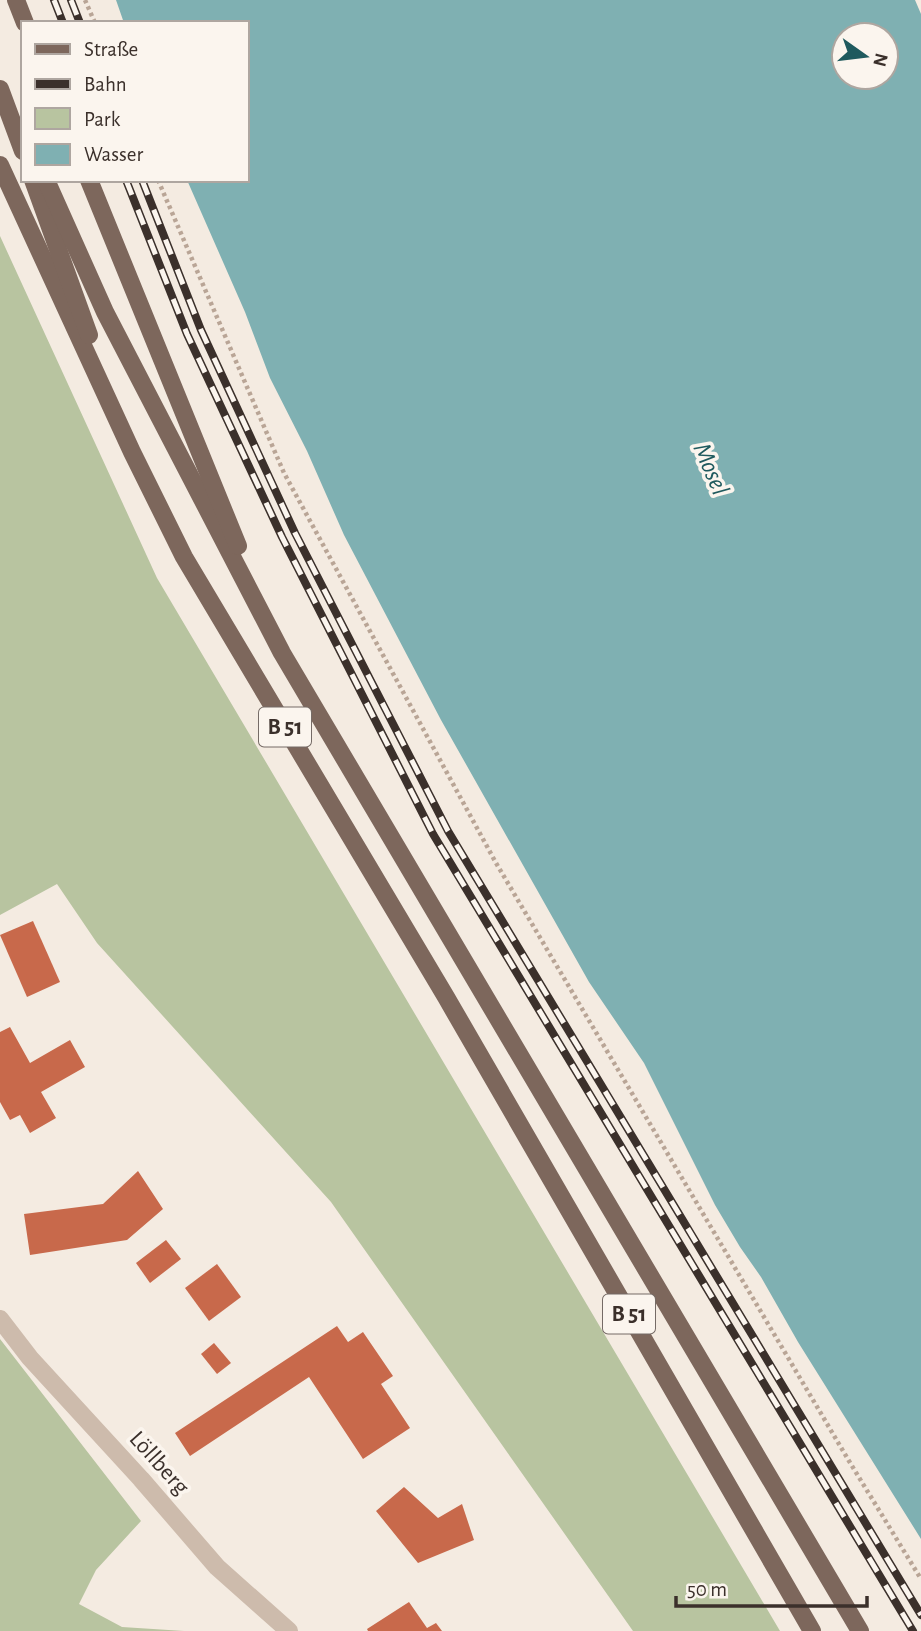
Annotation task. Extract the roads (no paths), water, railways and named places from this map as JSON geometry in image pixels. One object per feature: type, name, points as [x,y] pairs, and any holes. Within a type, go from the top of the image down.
[{"type":"main road","points":[[16,0],[24,21]]},
{"type":"main road","points":[[0,82],[21,126]]},
{"type":"main road","points":[[0,89],[21,146]]},
{"type":"main road","points":[[0,165],[132,452]]},
{"type":"main road","name":"B 51","points":[[34,182],[132,452],[184,557],[453,1009],[812,1631]]},
{"type":"main road","name":"B 51","points":[[47,182],[106,312],[282,653],[860,1631]]},
{"type":"main road","points":[[90,182],[282,653]]},
{"type":"street","name":"Löllberg","points":[[0,1319],[30,1358],[217,1567],[289,1631]]},
{"type":"water","name":"Mosel","points":[[116,0],[915,0],[921,14],[921,1539],[715,1205],[644,1063],[589,982],[441,720],[344,535],[307,451],[270,378],[245,312],[188,182],[248,182],[248,21],[123,21]]},
{"type":"railway","points":[[54,0],[62,21]]},
{"type":"railway","points":[[71,0],[79,21]]},
{"type":"railway","points":[[127,182],[187,334],[282,537],[433,834],[913,1631]]},
{"type":"railway","points":[[143,182],[201,330],[295,533],[448,831],[921,1615]]}]
